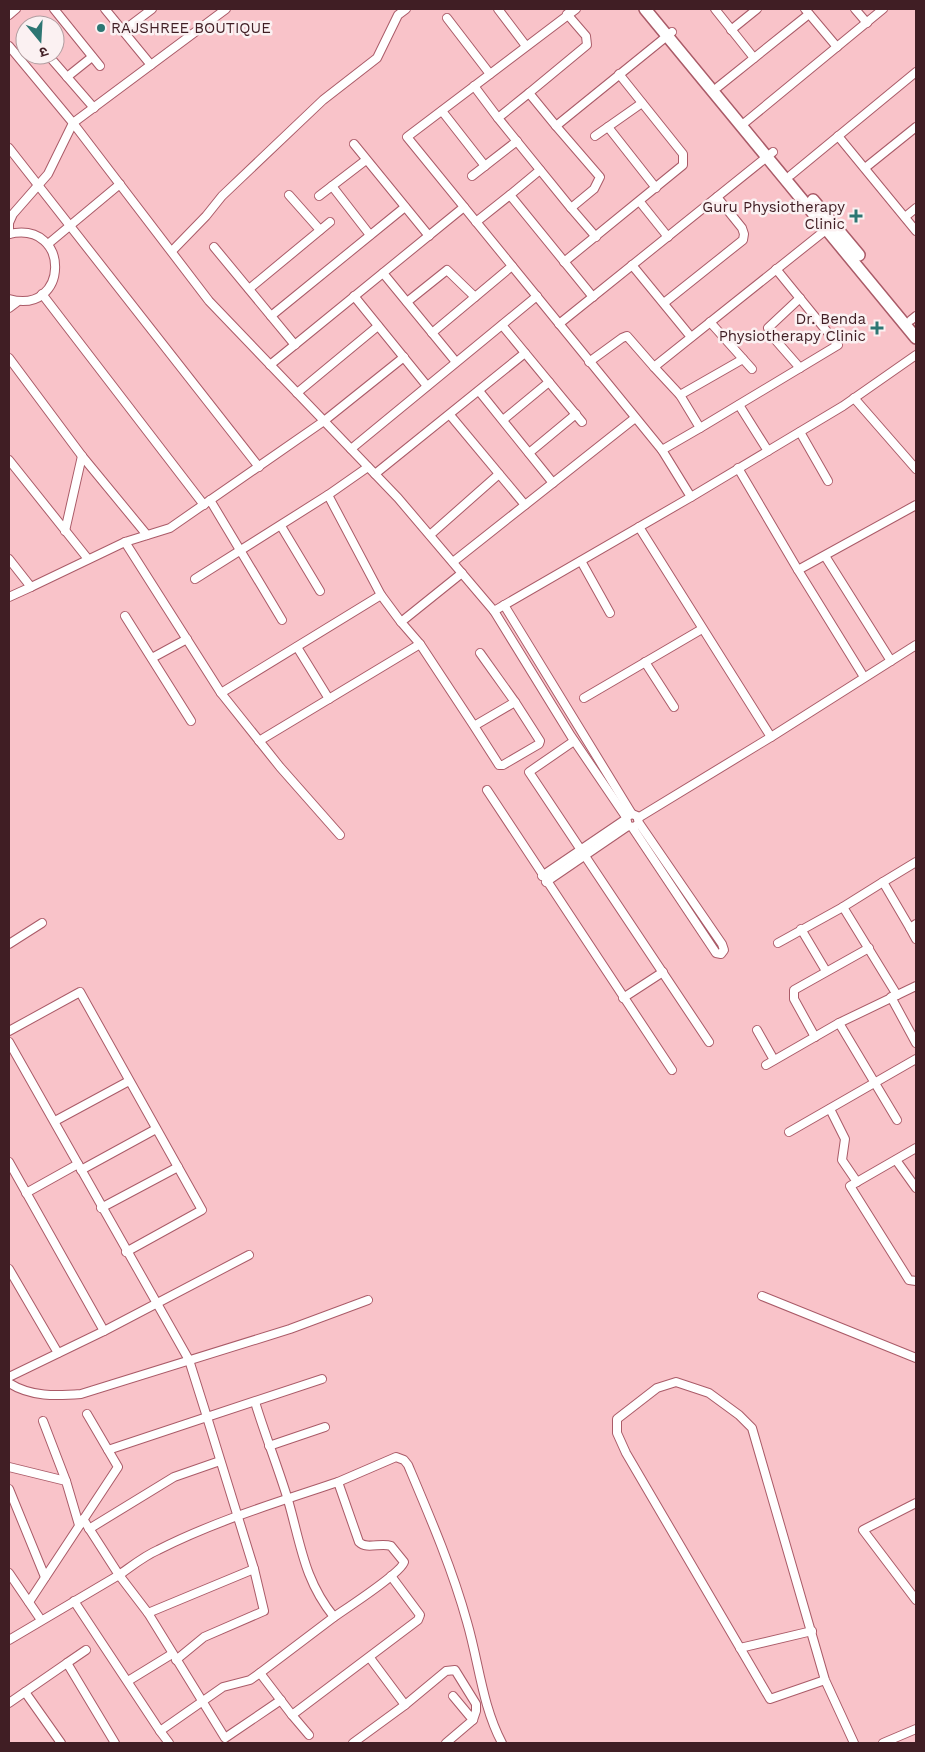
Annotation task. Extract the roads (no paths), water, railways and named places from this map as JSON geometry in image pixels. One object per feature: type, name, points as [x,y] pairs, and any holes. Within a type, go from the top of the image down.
[{"type":"street","points":[[105,9],[151,65]]},
{"type":"street","points":[[123,30],[152,9]]},
{"type":"street","points":[[9,308],[13,300],[35,299],[42,294],[48,289],[55,274],[55,258],[48,244],[30,233],[9,234],[9,223],[13,214],[39,186],[56,160],[73,123],[226,9]]},
{"type":"street","points":[[172,251],[206,216],[222,196],[323,100],[377,58],[398,15],[406,9]]},
{"type":"street","points":[[498,9],[526,46]]},
{"type":"street","points":[[576,9],[407,138],[662,450],[691,497]]},
{"type":"street","points":[[645,9],[718,87],[744,123]]},
{"type":"street","points":[[654,9],[669,34],[770,154],[827,229],[916,338]]},
{"type":"street","points":[[715,9],[754,58]]},
{"type":"street","points":[[732,30],[757,9]]},
{"type":"street","points":[[855,9],[867,22]]},
{"type":"street","points":[[744,123],[883,9]]},
{"type":"street","points":[[718,87],[807,11],[837,47]]},
{"type":"street","points":[[498,118],[587,45],[586,36],[567,14]]},
{"type":"street","points":[[447,18],[490,74]]},
{"type":"street","points":[[65,23],[100,66]]},
{"type":"street","points":[[556,126],[669,34]]},
{"type":"street","points":[[67,78],[92,57]]},
{"type":"street","points":[[25,65],[73,123],[209,301],[375,474],[430,535],[494,611],[574,741],[632,821],[701,913],[724,947],[721,954],[716,952],[692,918],[632,821],[504,605]]},
{"type":"street","points":[[56,65],[94,108]]},
{"type":"street","points":[[792,175],[916,72]]},
{"type":"street","points":[[564,262],[640,202],[683,165],[683,154],[619,74]]},
{"type":"street","points":[[474,86],[596,237]]},
{"type":"street","points":[[529,93],[600,177],[594,189],[571,208]]},
{"type":"street","points":[[594,136],[642,103]]},
{"type":"street","points":[[442,111],[486,166]]},
{"type":"street","points":[[608,127],[656,188]]},
{"type":"street","points":[[865,168],[916,127]]},
{"type":"street","points":[[838,136],[916,231]]},
{"type":"street","points":[[472,176],[517,141]]},
{"type":"street","points":[[354,144],[429,236]]},
{"type":"street","points":[[9,148],[258,467]]},
{"type":"street","points":[[770,154],[792,175],[914,321]]},
{"type":"street","points":[[559,324],[770,154]]},
{"type":"street","points":[[319,196],[366,160]]},
{"type":"street","points":[[476,222],[540,170]]},
{"type":"street","points":[[48,244],[120,184]]},
{"type":"street","points":[[332,186],[370,235]]},
{"type":"street","points":[[289,195],[320,230]]},
{"type":"street","points":[[510,195],[593,297]]},
{"type":"street","points":[[664,303],[742,240],[744,234],[742,228],[717,197]]},
{"type":"street","points":[[640,202],[668,237]]},
{"type":"street","points":[[271,316],[405,207]]},
{"type":"street","points":[[270,365],[464,207]]},
{"type":"street","points":[[905,217],[916,208]]},
{"type":"street","points":[[249,289],[330,222]]},
{"type":"street","points":[[654,366],[827,229]]},
{"type":"street","points":[[214,247],[295,345]]},
{"type":"street","points":[[632,265],[691,337]]},
{"type":"street","points":[[432,333],[512,266]]},
{"type":"street","points":[[776,269],[844,353]]},
{"type":"street","points":[[407,302],[446,270],[475,297]]},
{"type":"street","points":[[383,273],[456,362]]},
{"type":"street","points":[[42,294],[207,502],[241,550],[282,620]]},
{"type":"street","points":[[354,296],[427,386]]},
{"type":"street","points":[[351,449],[537,296]]},
{"type":"street","points":[[800,298],[768,328],[772,336],[800,368]]},
{"type":"street","points":[[710,322],[752,370]]},
{"type":"street","points":[[502,325],[582,422]]},
{"type":"street","points":[[296,393],[378,326]]},
{"type":"street","points":[[589,362],[627,336],[680,396],[700,428]]},
{"type":"street","points":[[662,450],[838,345]]},
{"type":"street","points":[[375,474],[525,353]]},
{"type":"street","points":[[494,611],[800,432],[854,398],[916,355]]},
{"type":"street","points":[[9,358],[82,456],[147,535]]},
{"type":"street","points":[[9,597],[125,542],[170,528],[324,421],[404,358]]},
{"type":"street","points":[[680,396],[743,359]]},
{"type":"street","points":[[503,420],[549,382]]},
{"type":"street","points":[[479,391],[553,483]]},
{"type":"street","points":[[854,398],[916,470]]},
{"type":"street","points":[[739,405],[768,451]]},
{"type":"street","points":[[450,414],[525,505]]},
{"type":"street","points":[[529,453],[576,414]]},
{"type":"street","points":[[453,562],[635,418]]},
{"type":"street","points":[[800,432],[828,481]]},
{"type":"street","points":[[66,531],[82,456]]},
{"type":"street","points":[[9,460],[88,559]]},
{"type":"street","points":[[194,579],[281,526],[368,467]]},
{"type":"street","points":[[738,468],[864,677]]},
{"type":"street","points":[[430,535],[500,474]]},
{"type":"street","points":[[328,495],[381,595],[420,644],[499,765],[521,755],[539,744],[540,741],[480,653]]},
{"type":"street","points":[[798,570],[916,505]]},
{"type":"street","points":[[281,526],[320,591]]},
{"type":"street","points":[[639,527],[772,737]]},
{"type":"street","points":[[125,542],[221,693],[259,741],[340,835]]},
{"type":"street","points":[[825,556],[890,661]]},
{"type":"street","points":[[9,560],[31,587]]},
{"type":"street","points":[[581,561],[610,613]]},
{"type":"street","points":[[401,622],[462,573]]},
{"type":"street","points":[[221,693],[381,595]]},
{"type":"street","points":[[125,616],[191,721]]},
{"type":"street","points":[[584,698],[702,629]]},
{"type":"street","points":[[152,658],[186,639]]},
{"type":"street","points":[[259,741],[420,644]]},
{"type":"street","points":[[544,879],[632,821],[772,737],[916,645]]},
{"type":"street","points":[[297,647],[329,699]]},
{"type":"street","points":[[645,662],[674,707]]},
{"type":"street","points":[[474,726],[515,702]]},
{"type":"street","points":[[574,741],[529,772],[709,1042]]},
{"type":"street","points":[[487,790],[544,879],[672,1070]]},
{"type":"street","points":[[778,943],[843,907],[916,862]]},
{"type":"street","points":[[883,882],[913,926],[916,939]]},
{"type":"street","points":[[843,907],[869,948],[916,1043]]},
{"type":"street","points":[[692,918],[701,913]]},
{"type":"street","points":[[9,944],[42,923]]},
{"type":"street","points":[[801,929],[826,971]]},
{"type":"street","points":[[815,1037],[793,993],[798,986],[869,948]]},
{"type":"street","points":[[623,998],[663,972]]},
{"type":"street","points":[[766,1065],[839,1023],[916,986]]},
{"type":"street","points":[[9,1031],[80,992],[202,1210],[126,1252]]},
{"type":"street","points":[[839,1023],[897,1120]]},
{"type":"street","points":[[757,1030],[774,1060]]},
{"type":"street","points":[[9,1042],[55,1121],[101,1208],[189,1360],[254,1569],[264,1611],[204,1637],[174,1657],[128,1681]]},
{"type":"street","points":[[789,1132],[916,1059]]},
{"type":"street","points":[[55,1121],[129,1080]]},
{"type":"street","points":[[830,1109],[845,1139],[842,1160],[857,1182]]},
{"type":"street","points":[[26,1192],[156,1129]]},
{"type":"street","points":[[916,1148],[850,1186],[909,1280],[916,1281]]},
{"type":"street","points":[[896,1160],[916,1188]]},
{"type":"street","points":[[9,1162],[104,1331]]},
{"type":"street","points":[[101,1208],[178,1167]]},
{"type":"street","points":[[9,1377],[104,1331],[249,1255]]},
{"type":"street","points":[[9,1268],[58,1354]]},
{"type":"street","points":[[762,1296],[916,1358]]},
{"type":"street","points":[[9,1383],[32,1393],[56,1396],[81,1394],[290,1329],[368,1300]]},
{"type":"street","points":[[108,1450],[322,1379]]},
{"type":"street","points":[[825,1680],[770,1699],[626,1453],[617,1433],[617,1420],[657,1388],[676,1382],[709,1392],[740,1415],[752,1428],[825,1680],[854,1743]]},
{"type":"street","points":[[255,1402],[314,1589],[334,1617]]},
{"type":"street","points":[[29,1602],[118,1467],[87,1414]]},
{"type":"street","points":[[43,1421],[81,1522],[89,1529],[148,1613],[201,1702],[227,1741],[281,1700]]},
{"type":"street","points":[[269,1446],[325,1427]]},
{"type":"street","points":[[9,1640],[157,1550],[238,1516],[338,1482],[396,1457],[404,1460],[408,1465],[454,1578],[478,1664],[485,1702],[502,1743]]},
{"type":"street","points":[[89,1529],[174,1477],[220,1461]]},
{"type":"street","points":[[9,1467],[66,1482]]},
{"type":"street","points":[[160,1731],[223,1687],[250,1680],[392,1576],[404,1565],[402,1559],[391,1546],[382,1544],[364,1546],[359,1542],[338,1482]]},
{"type":"street","points":[[9,1489],[45,1577]]},
{"type":"street","points":[[916,1503],[863,1530],[913,1590],[916,1600]]},
{"type":"street","points":[[148,1613],[254,1569]]},
{"type":"street","points":[[9,1572],[41,1620]]},
{"type":"street","points":[[292,1716],[418,1620],[420,1615],[392,1576]]},
{"type":"street","points":[[74,1601],[169,1743]]},
{"type":"street","points":[[740,1648],[812,1631]]},
{"type":"street","points":[[9,1703],[86,1650]]},
{"type":"street","points":[[370,1658],[405,1705]]},
{"type":"street","points":[[67,1663],[115,1743]]},
{"type":"street","points":[[353,1743],[405,1705],[446,1671],[455,1670],[476,1704],[476,1711],[473,1720],[446,1743]]},
{"type":"street","points":[[260,1673],[308,1735]]},
{"type":"street","points":[[25,1692],[61,1743]]},
{"type":"street","points":[[454,1696],[473,1720]]},
{"type":"street","points":[[884,1743],[916,1729]]},
{"type":"place","name":"RAJSHREE BOUTIQUE","points":[[101,28]]},
{"type":"place","name":"Guru Physiotherapy Clinic","points":[[856,216]]},
{"type":"place","name":"Dr. Benda Physiotherapy Clinic","points":[[877,328]]}]
